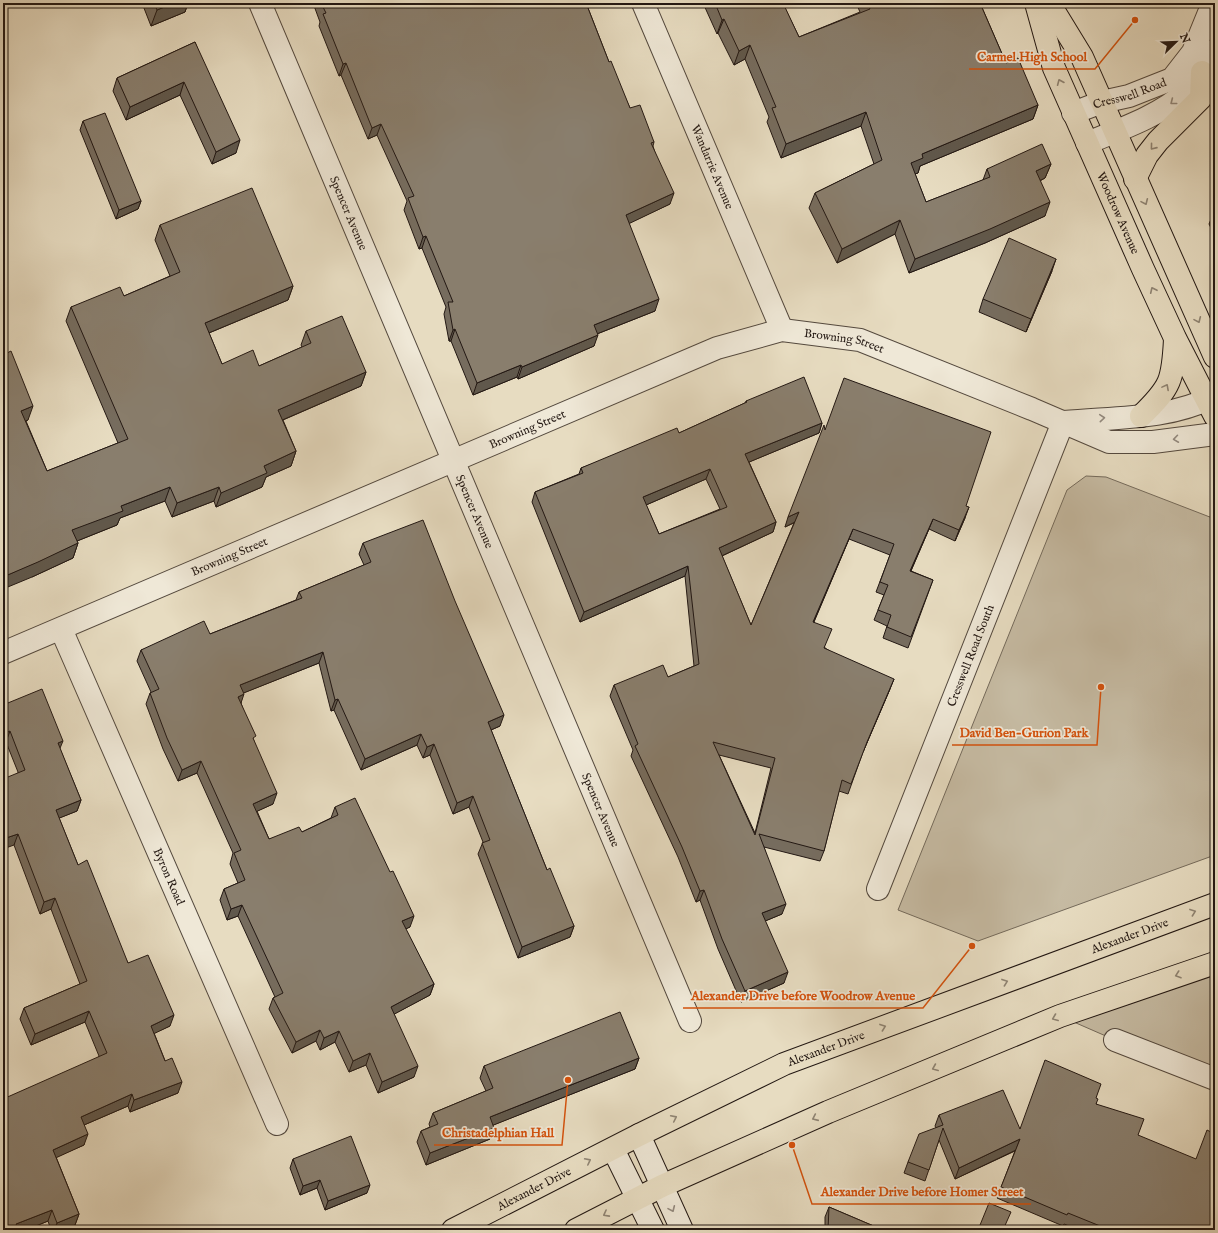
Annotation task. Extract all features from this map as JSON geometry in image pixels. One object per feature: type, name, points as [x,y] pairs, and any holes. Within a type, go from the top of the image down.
[{"type":"main road","name":"Woodrow Avenue","points":[[1036,3],[1054,68],[1073,113],[1175,338],[1212,404]]},
{"type":"main road","points":[[1049,3],[1082,57],[1215,357]]},
{"type":"main road","points":[[1135,178],[1147,155],[1158,141],[1201,98],[1202,72]]},
{"type":"main road","points":[[1141,416],[1161,397],[1169,382],[1174,366],[1175,338]]},
{"type":"main road","name":"Alexander Drive","points":[[453,1230],[613,1148],[784,1064],[1215,904]]},
{"type":"main road","points":[[576,1230],[636,1198],[828,1112],[1060,1016],[1215,963]]},
{"type":"street","name":"Spencer Avenue","points":[[260,3],[690,1021]]},
{"type":"street","name":"Wandarrie Avenue","points":[[643,3],[782,330]]},
{"type":"street","name":"Cresswell Road","points":[[1073,113],[1102,102],[1129,96],[1172,79],[1193,52],[1213,3]]},
{"type":"street","name":"Cresswell Road","points":[[1087,143],[1166,107],[1187,90],[1202,72],[1215,50]]},
{"type":"street","name":"Browning Street","points":[[3,653],[717,348],[782,330],[860,340],[1109,442],[1153,442],[1215,434]]},
{"type":"street","name":"Browning Street","points":[[1063,422],[1141,416],[1212,404]]},
{"type":"street","name":"Cresswell Road South","points":[[878,889],[1063,422]]},
{"type":"street","name":"Byron Road","points":[[61,629],[277,1124]]},
{"type":"street","points":[[1115,1040],[1215,1079]]},
{"type":"street","points":[[639,1135],[682,1230]]},
{"type":"street","points":[[613,1148],[636,1198],[653,1230]]},
{"type":"shaded area","points":[[1086,476],[1106,477],[1215,519],[1215,855],[978,941],[898,910],[1067,490]]},
{"type":"shaded area","points":[[1215,963],[1215,1079],[1115,1040],[1060,1016]]},
{"type":"building","points":[[154,3],[174,3],[157,10]]},
{"type":"building","points":[[321,3],[586,3],[609,62],[611,61],[630,108],[640,105],[654,142],[651,143],[674,193],[626,215],[659,299],[594,325],[598,335],[522,367],[521,365],[477,383],[455,329],[453,330],[448,302],[453,302],[426,236],[423,237],[408,198],[414,196],[381,124],[372,128],[346,63],[343,64],[323,14],[326,13]]},
{"type":"building","points":[[715,3],[783,3],[799,37],[870,9],[867,3],[980,3],[1006,63],[1018,58],[1038,105],[922,154],[923,158],[911,163],[926,202],[990,177],[987,169],[1042,144],[1051,164],[1036,171],[1050,202],[990,229],[915,259],[900,220],[842,249],[815,193],[882,160],[866,112],[786,144],[772,108],[776,107],[750,45],[739,51],[724,19],[722,20]]},
{"type":"building","points":[[195,42],[240,140],[216,152],[184,82],[130,107],[117,78]]},
{"type":"building","points":[[105,113],[141,201],[119,210],[83,121]]},
{"type":"building","points":[[252,188],[293,286],[205,323],[222,364],[253,350],[259,366],[311,343],[306,331],[342,316],[366,372],[278,410],[296,451],[264,466],[267,473],[221,493],[219,487],[177,503],[170,487],[121,506],[123,511],[72,530],[78,543],[3,577],[3,355],[11,351],[33,406],[21,411],[47,471],[128,439],[71,307],[120,287],[124,296],[180,272],[160,225]]},
{"type":"building","points":[[1009,238],[1056,259],[1031,319],[983,299]]},
{"type":"building","points":[[804,377],[822,423],[745,454],[776,522],[719,548],[751,625],[799,512],[788,517],[824,425],[825,430],[844,378],[991,432],[966,506],[969,507],[959,530],[933,519],[910,571],[933,580],[911,637],[887,627],[891,615],[878,610],[888,585],[880,582],[894,544],[853,529],[813,622],[832,629],[824,648],[894,679],[851,784],[842,780],[824,851],[759,834],[786,904],[762,913],[788,972],[745,991],[722,939],[704,890],[700,891],[682,847],[635,746],[638,744],[614,685],[663,665],[668,677],[699,664],[688,566],[584,612],[535,492],[583,473],[581,468],[677,428],[679,433],[747,402],[746,401]],"holes":[[[710,469],[727,507],[659,534],[643,497]],[[713,742],[775,758],[755,835]]]},
{"type":"building","points":[[423,520],[455,601],[504,715],[488,722],[547,870],[550,868],[574,926],[522,947],[482,843],[490,840],[473,796],[457,803],[434,744],[427,747],[421,734],[365,759],[338,699],[335,700],[323,652],[240,685],[244,694],[238,697],[256,736],[253,738],[277,793],[253,804],[269,839],[299,827],[302,832],[338,815],[335,807],[355,798],[390,872],[393,871],[414,916],[402,921],[434,984],[391,1007],[418,1066],[382,1082],[370,1053],[353,1061],[339,1031],[324,1038],[320,1030],[296,1042],[273,998],[283,993],[242,905],[231,909],[224,889],[245,880],[234,853],[241,850],[201,761],[182,770],[167,738],[150,693],[159,689],[141,650],[204,621],[210,634],[302,598],[299,592],[371,562],[363,543]]},
{"type":"building","points":[[42,689],[63,741],[58,743],[81,800],[56,810],[78,865],[87,860],[128,963],[148,955],[174,1015],[151,1026],[165,1061],[172,1058],[182,1082],[134,1100],[132,1094],[81,1117],[88,1134],[53,1150],[79,1214],[57,1223],[52,1210],[16,1224],[19,1230],[3,1230],[3,1099],[107,1053],[89,1011],[35,1034],[24,1008],[87,981],[55,898],[44,902],[18,834],[3,839],[3,779],[25,770],[10,731],[3,734],[3,705]]},
{"type":"building","points":[[620,1012],[639,1058],[490,1117],[494,1128],[430,1153],[421,1131],[438,1124],[433,1113],[493,1088],[484,1066]]},
{"type":"building","points":[[1045,1060],[1101,1084],[1096,1098],[1098,1099],[1096,1104],[1144,1119],[1138,1135],[1196,1159],[1207,1130],[1215,1134],[1215,1230],[1110,1230],[1068,1213],[1067,1215],[1001,1187],[1020,1139],[959,1168],[943,1128],[929,1170],[908,1162],[919,1134],[943,1125],[939,1115],[1003,1090],[1020,1129]]},
{"type":"building","points":[[351,1136],[370,1185],[328,1201],[320,1180],[303,1186],[293,1159]]},
{"type":"building","points":[[989,1203],[1011,1212],[1003,1230],[978,1230]]},
{"type":"building","points":[[829,1207],[883,1230],[828,1230]]},
{"type":"place","name":"Carmel High School","points":[[1135,20]]},
{"type":"place","name":"David Ben-Gurion Park","points":[[1101,687]]},
{"type":"place","name":"Alexander Drive before Woodrow Avenue","points":[[972,946]]},
{"type":"place","name":"Christadelphian Hall","points":[[568,1080]]},
{"type":"place","name":"Alexander Drive before Homer Street","points":[[792,1145]]}]
